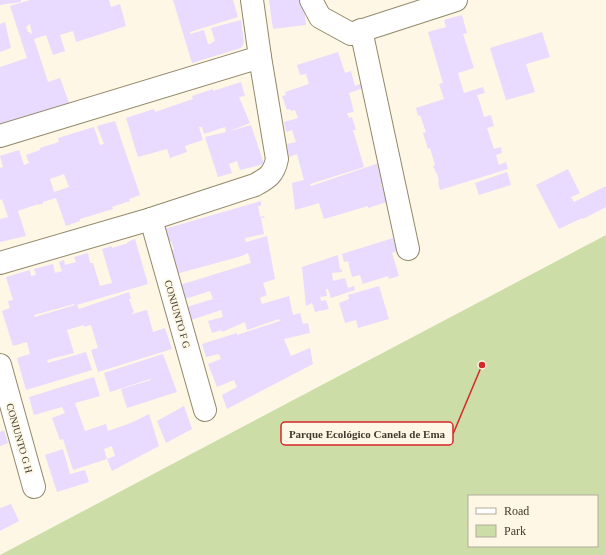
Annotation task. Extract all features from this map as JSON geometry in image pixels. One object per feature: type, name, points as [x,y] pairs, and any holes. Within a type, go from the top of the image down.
[{"type":"street","points":[[0,263],[151,219],[256,185],[268,178],[275,168],[277,159],[252,0]]},
{"type":"street","points":[[311,0],[320,17],[351,34],[456,0]]},
{"type":"street","points":[[361,30],[408,249]]},
{"type":"street","points":[[0,136],[260,56]]},
{"type":"street","name":"CONJUNTO F G","points":[[151,219],[205,410]]},
{"type":"street","name":"CONJUNTO G H","points":[[0,365],[34,487]]},
{"type":"green space","points":[[606,235],[606,555],[0,555]]},
{"type":"building","points":[[0,0],[21,0],[21,2],[0,5]]},
{"type":"building","points":[[30,0],[109,0],[111,7],[120,4],[126,26],[76,42],[73,31],[60,35],[65,51],[53,55],[46,35],[34,39],[48,82],[60,78],[69,103],[43,111],[45,115],[0,129],[0,67],[27,58],[10,6]],"holes":[[[30,24],[32,33],[30,34],[26,27]]]},
{"type":"building","points":[[173,0],[233,0],[238,17],[190,32],[190,34],[204,30],[208,44],[210,44],[215,41],[211,28],[241,20],[244,43],[241,48],[192,63]]},
{"type":"building","points":[[269,0],[303,0],[306,25],[273,29]]},
{"type":"building","points":[[462,15],[467,33],[463,34],[474,68],[458,73],[464,93],[483,87],[485,93],[477,95],[484,117],[491,115],[494,126],[487,128],[494,149],[501,147],[502,153],[496,155],[499,165],[506,162],[508,169],[440,190],[437,173],[433,166],[435,165],[430,148],[428,149],[423,133],[426,132],[420,115],[418,116],[416,108],[444,99],[439,84],[443,83],[428,32],[446,27],[444,20]]},
{"type":"building","points":[[5,22],[11,48],[0,52],[0,24]]},
{"type":"building","points":[[542,32],[550,57],[526,64],[535,92],[506,100],[490,48]]},
{"type":"building","points":[[338,52],[345,73],[351,71],[355,86],[362,83],[363,88],[349,93],[354,112],[347,113],[349,118],[352,117],[356,130],[353,130],[364,167],[310,184],[311,186],[385,161],[391,181],[381,184],[387,202],[324,219],[319,203],[295,210],[292,183],[304,180],[297,154],[289,157],[287,144],[296,142],[292,130],[286,132],[284,122],[298,118],[295,110],[287,110],[282,96],[286,95],[285,92],[309,84],[306,74],[300,75],[297,65]]},
{"type":"building","points":[[241,82],[245,96],[239,97],[250,123],[230,131],[251,125],[264,164],[240,170],[237,161],[229,164],[232,173],[218,177],[205,137],[226,132],[225,127],[204,134],[202,127],[199,127],[203,140],[185,146],[187,152],[170,158],[167,149],[138,157],[126,118],[154,109],[155,112],[193,99],[192,96]]},
{"type":"building","points":[[115,121],[140,195],[129,199],[130,201],[112,207],[113,209],[80,219],[80,221],[66,226],[56,198],[43,202],[43,204],[18,211],[26,236],[0,242],[0,219],[8,217],[2,199],[0,200],[0,168],[3,167],[0,156],[19,150],[24,165],[29,163],[26,155],[40,150],[40,148],[59,142],[58,138],[94,127],[100,145],[104,144],[97,126]],"holes":[[[64,174],[69,187],[54,192],[50,179]]]},
{"type":"building","points":[[568,169],[580,193],[571,197],[574,202],[606,186],[606,207],[559,229],[536,185]]},
{"type":"building","points":[[507,172],[511,185],[479,195],[475,183]]},
{"type":"building","points":[[261,201],[261,206],[258,206],[260,217],[265,217],[261,218],[264,234],[245,238],[246,242],[267,236],[275,279],[263,283],[267,295],[260,298],[262,304],[289,296],[293,315],[300,313],[303,324],[308,323],[310,333],[284,339],[291,356],[310,348],[313,364],[227,409],[222,395],[237,387],[234,380],[217,387],[208,364],[221,359],[219,354],[206,357],[202,344],[237,333],[237,335],[280,321],[279,319],[247,330],[245,322],[222,332],[221,330],[212,333],[208,321],[223,317],[221,310],[191,320],[187,307],[213,299],[210,291],[185,299],[180,285],[251,263],[248,253],[176,274],[168,251],[174,249],[171,241],[166,243],[161,230]]},
{"type":"building","points":[[393,238],[397,251],[392,253],[399,276],[389,279],[388,276],[363,284],[360,275],[352,277],[348,261],[344,262],[342,254]]},
{"type":"building","points":[[135,239],[148,284],[77,305],[79,309],[129,292],[131,299],[129,299],[134,312],[132,314],[147,310],[153,332],[165,328],[172,349],[98,372],[91,350],[98,348],[91,325],[84,327],[84,325],[67,330],[74,353],[47,360],[48,363],[86,352],[92,370],[26,390],[17,358],[30,354],[27,342],[13,346],[2,311],[10,308],[8,301],[13,300],[6,277],[30,270],[31,276],[36,275],[34,269],[53,264],[55,273],[62,271],[59,262],[64,260],[65,265],[76,262],[74,257],[88,253],[90,263],[93,263],[100,286],[112,283],[102,249],[112,246],[112,248],[128,243],[127,242]],"holes":[[[74,304],[75,305],[35,317],[34,315]]]},
{"type":"building","points":[[338,255],[340,270],[342,269],[342,272],[332,273],[333,281],[345,278],[348,288],[354,286],[355,290],[331,298],[328,289],[326,289],[327,296],[320,297],[321,301],[326,300],[329,309],[315,312],[312,303],[306,306],[302,267]]},
{"type":"building","points":[[379,286],[389,319],[358,328],[356,320],[345,323],[339,303],[349,299],[348,295]]},
{"type":"building","points":[[163,354],[177,392],[127,408],[121,389],[151,380],[150,379],[110,392],[104,373]]},
{"type":"building","points":[[94,377],[100,396],[75,403],[85,431],[106,424],[108,431],[131,423],[149,414],[159,446],[112,471],[107,459],[73,470],[63,439],[60,440],[52,418],[65,413],[62,407],[34,415],[29,397]],"holes":[[[112,446],[115,456],[107,459],[104,449]]]},
{"type":"building","points":[[184,406],[192,429],[166,443],[157,421]]},
{"type":"building","points":[[4,430],[8,443],[0,446],[0,432]]},
{"type":"building","points":[[63,449],[70,474],[85,470],[89,482],[57,492],[45,455]]},
{"type":"building","points":[[11,504],[19,521],[0,531],[0,508]]},
{"type":"place","name":"Parque Ecológico Canela de Ema","points":[[482,365]]}]
